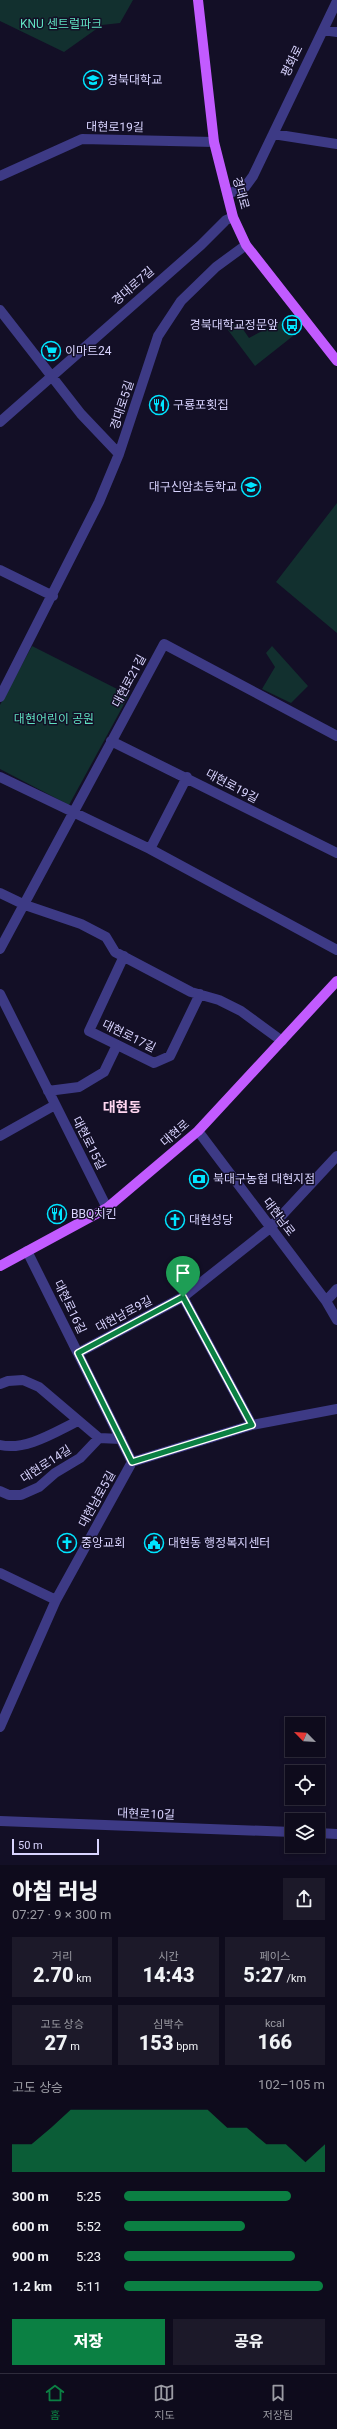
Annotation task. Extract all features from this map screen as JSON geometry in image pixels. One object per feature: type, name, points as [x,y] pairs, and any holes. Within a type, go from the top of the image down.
[{"type":"main road","name":"경대로","points":[[198,0],[214,142],[233,217],[246,245],[337,361]]},
{"type":"main road","name":"대현로","points":[[0,1266],[107,1208],[198,1131],[337,981]]},
{"type":"street","name":"평화로","points":[[228,194],[245,187],[253,176],[337,1]]},
{"type":"street","points":[[323,30],[337,32]]},
{"type":"street","points":[[273,134],[337,144]]},
{"type":"street","name":"대현로19길","points":[[0,176],[82,139],[214,142]]},
{"type":"street","name":"경대로7길","points":[[0,422],[201,245],[226,220],[233,217]]},
{"type":"street","name":"경대로5길","points":[[0,698],[93,515],[119,454],[158,336],[182,301],[216,266],[246,245]]},
{"type":"street","points":[[0,310],[81,414],[119,454]]},
{"type":"street","points":[[0,570],[53,596]]},
{"type":"street","name":"대현로21길","points":[[0,949],[25,905],[72,812],[164,644],[337,736]]},
{"type":"street","points":[[111,741],[187,777]]},
{"type":"street","points":[[0,777],[150,849],[337,950]]},
{"type":"street","name":"대현로19길","points":[[150,849],[187,777],[247,809],[337,853]]},
{"type":"street","points":[[0,893],[25,905],[81,924],[106,937],[115,952],[152,973],[200,994],[219,1000],[241,1012],[282,1041]]},
{"type":"street","name":"대현로17길","points":[[124,956],[89,1031],[154,1063],[170,1056],[200,994]]},
{"type":"street","name":"대현로15길","points":[[0,994],[107,1208]]},
{"type":"street","points":[[48,1091],[79,1087],[104,1072],[117,1045]]},
{"type":"street","points":[[0,1136],[55,1105]]},
{"type":"street","name":"대현남로","points":[[198,1131],[326,1301],[337,1320]]},
{"type":"street","name":"대현남로9길","points":[[78,1353],[183,1297],[270,1228],[337,1156]]},
{"type":"street","name":"대현로16길","points":[[28,1251],[132,1462]]},
{"type":"street","points":[[326,1301],[337,1289]]},
{"type":"street","points":[[183,1297],[252,1425]]},
{"type":"street","points":[[0,1384],[8,1381],[23,1380],[39,1387],[99,1438],[121,1439]]},
{"type":"street","points":[[132,1462],[252,1425],[337,1409]]},
{"type":"street","points":[[0,1445],[12,1447],[25,1444],[78,1421]]},
{"type":"street","name":"대현로14길","points":[[0,1491],[9,1495],[21,1495],[39,1487],[55,1472],[80,1458],[99,1438]]},
{"type":"street","name":"대현남로5길","points":[[0,1726],[56,1600],[132,1462]]},
{"type":"street","points":[[0,1573],[56,1600]]},
{"type":"street","name":"대현로10길","points":[[0,1821],[285,1832]]},
{"type":"street","points":[[325,1833],[337,1834]]},
{"type":"green space","name":"KNU 센트럴파크","points":[[0,0],[133,0],[120,23],[102,25],[64,52],[0,21]]},
{"type":"green space","points":[[281,321],[293,336],[255,366],[228,330],[238,322],[249,338]]},
{"type":"green space","points":[[337,503],[337,633],[276,582]]},
{"type":"green space","name":"대현어린이 공원","points":[[32,646],[129,695],[69,805],[0,769],[0,705]]},
{"type":"green space","points":[[272,646],[308,686],[291,703],[262,689],[275,667],[266,653]]},
{"type":"place","name":"경북대학교","points":[[93,80]]},
{"type":"place","name":"경북대학교정문앞","points":[[292,325]]},
{"type":"place","name":"이마트24","points":[[51,351]]},
{"type":"place","name":"구룡포횟집","points":[[159,405]]},
{"type":"place","name":"대구신암초등학교","points":[[251,487]]},
{"type":"place","name":"북대구농협 대현지점","points":[[199,1179]]},
{"type":"place","name":"BBQ치킨","points":[[57,1214]]},
{"type":"place","name":"대현성당","points":[[175,1220]]},
{"type":"place","name":"중앙교회","points":[[67,1543]]},
{"type":"place","name":"대현동 행정복지센터","points":[[154,1543]]},
{"type":"district","name":"대현동","points":[[122,1107]]},
{"type":"route","points":[[183,1297],[252,1425],[132,1462],[78,1353],[183,1297]]}]
